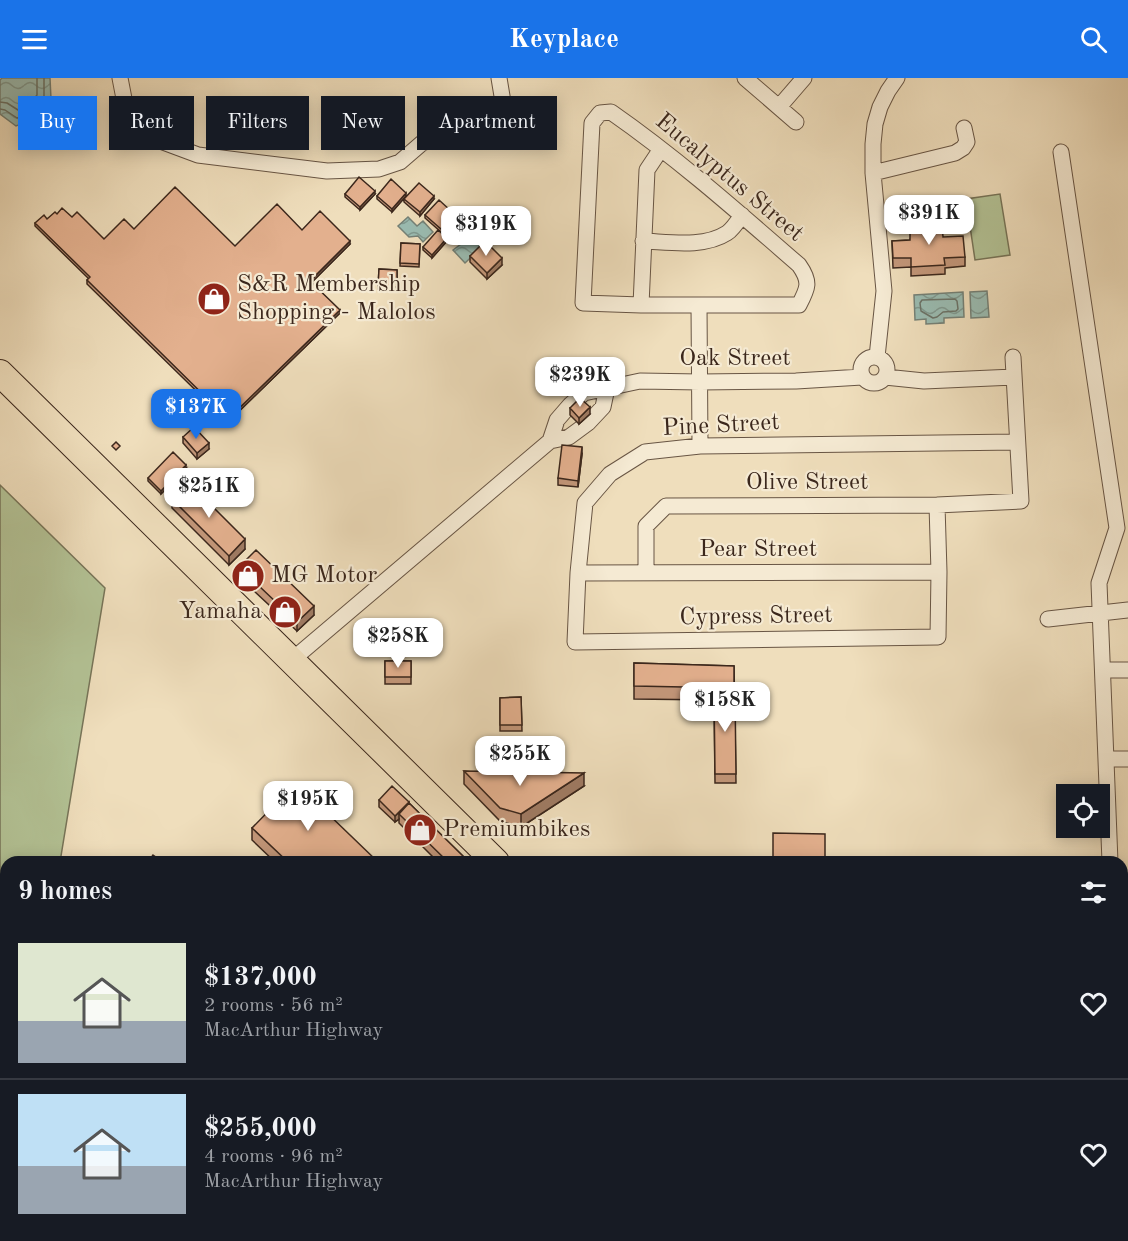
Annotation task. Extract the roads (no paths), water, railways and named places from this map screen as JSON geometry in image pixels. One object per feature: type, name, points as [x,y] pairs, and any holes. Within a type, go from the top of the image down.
[{"type":"highway","points":[[0,373],[490,856]]},
{"type":"street","points":[[120,78],[126,109],[137,129],[155,139],[198,155],[327,171],[379,169],[400,162],[422,143],[470,140],[483,134],[503,102],[499,78]]},
{"type":"street","points":[[745,78],[796,122]]},
{"type":"street","points":[[779,107],[804,78]]},
{"type":"street","points":[[877,357],[884,291],[873,173],[873,144],[879,107],[897,78]]},
{"type":"street","name":"Eucalyptus Street","points":[[641,305],[583,303],[592,123],[600,113],[611,112],[661,149],[742,215],[799,265],[806,275],[808,289],[799,305],[699,305]]},
{"type":"street","points":[[873,173],[955,153],[967,142],[964,128]]},
{"type":"street","points":[[661,149],[647,170],[641,305],[699,305],[700,446]]},
{"type":"street","points":[[1061,152],[1120,500],[1117,528],[1099,583],[1110,856]]},
{"type":"street","points":[[643,241],[708,241],[729,232],[742,215]]},
{"type":"street","points":[[871,357],[877,357],[884,361],[888,369],[882,381],[874,384],[862,377],[861,367],[863,362],[871,357]]},
{"type":"street","points":[[1013,357],[1017,442]]},
{"type":"street","name":"Oak Street","points":[[550,441],[557,420],[584,393],[640,381],[796,381],[862,377]]},
{"type":"street","points":[[885,377],[924,381],[1014,377]]},
{"type":"street","points":[[292,660],[550,441],[569,436],[588,423],[603,407],[607,388]]},
{"type":"street","name":"Pine Street","points":[[575,642],[578,573],[585,503],[610,474],[645,452],[700,446],[1017,442]]},
{"type":"street","name":"Olive Street","points":[[646,572],[646,526],[666,506],[937,505],[1021,501],[1017,442]]},
{"type":"street","points":[[937,505],[939,572]]},
{"type":"street","name":"Pear Street","points":[[578,573],[939,572]]},
{"type":"street","name":"Cypress Street","points":[[575,642],[938,638],[939,572]]},
{"type":"street","points":[[1048,619],[1128,610]]},
{"type":"street","points":[[1103,670],[1128,670]]},
{"type":"street","points":[[1106,759],[1128,759]]},
{"type":"water","points":[[2,78],[50,78],[51,96],[18,96],[18,125],[16,126],[0,114],[0,80]]},
{"type":"water","points":[[408,217],[417,226],[423,221],[433,232],[423,242],[418,236],[409,237],[398,226]]},
{"type":"water","points":[[469,233],[482,247],[465,263],[453,250],[461,244],[464,235]]},
{"type":"water","points":[[987,291],[989,317],[971,318],[970,292]]},
{"type":"water","points":[[963,292],[964,317],[944,318],[944,323],[926,324],[926,319],[915,320],[914,295]]},
{"type":"place","name":"S&R Membership Shopping - Malolos","points":[[214,299]]},
{"type":"place","name":"MG Motor","points":[[248,576]]},
{"type":"place","name":"Yamaha","points":[[285,612]]},
{"type":"place","name":"Premiumbikes","points":[[420,830]]}]
